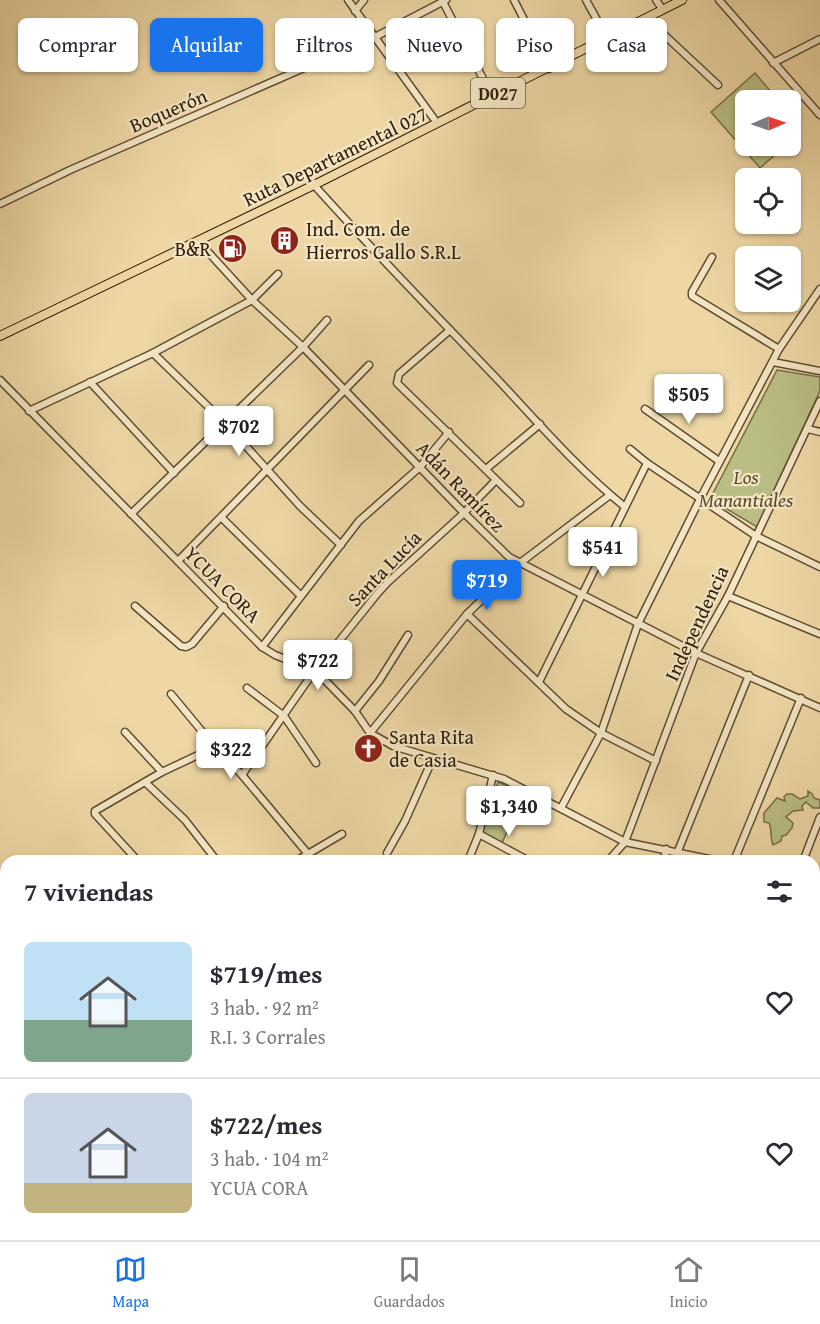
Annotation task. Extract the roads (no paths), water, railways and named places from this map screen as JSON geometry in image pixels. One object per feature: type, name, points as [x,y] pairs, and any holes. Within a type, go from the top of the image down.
[{"type":"main road","name":"Ruta Departamental 027","points":[[646,18],[682,0]]},
{"type":"main road","name":"Ruta Departamental 027","points":[[0,336],[314,186],[543,72]]},
{"type":"street","points":[[348,0],[437,123]]},
{"type":"street","points":[[355,10],[364,0]]},
{"type":"street","points":[[514,0],[523,18]]},
{"type":"street","points":[[586,0],[596,18]]},
{"type":"street","points":[[656,0],[663,10]]},
{"type":"street","points":[[719,0],[820,115]]},
{"type":"street","points":[[445,1],[492,96]]},
{"type":"street","name":"Boquerón","points":[[0,204],[70,170],[375,37],[445,1]]},
{"type":"street","points":[[650,16],[659,30],[718,85]]},
{"type":"street","points":[[773,63],[820,39]]},
{"type":"street","points":[[314,186],[540,424],[610,495],[625,507]]},
{"type":"street","name":"Adán Ramírez","points":[[198,242],[252,300],[303,347],[499,548],[520,563],[696,653],[820,708]]},
{"type":"street","points":[[712,257],[692,292],[692,296],[779,349]]},
{"type":"street","points":[[29,411],[153,353],[252,300],[278,274]]},
{"type":"street","points":[[561,808],[601,733],[638,624],[700,499],[779,349],[820,289]]},
{"type":"street","points":[[131,514],[303,347],[327,320]]},
{"type":"street","points":[[450,330],[397,378],[397,383],[520,503]]},
{"type":"street","points":[[153,353],[225,423],[300,506],[341,545]]},
{"type":"street","points":[[773,362],[820,371]]},
{"type":"street","points":[[178,561],[369,365]]},
{"type":"street","name":"YCUA CORA","points":[[0,380],[262,647],[275,655],[316,671],[355,711],[370,734]]},
{"type":"street","points":[[90,382],[174,473]]},
{"type":"street","name":"Independencia","points":[[613,855],[625,842],[696,653],[728,596],[820,401]]},
{"type":"street","points":[[645,409],[719,461]]},
{"type":"street","points":[[486,470],[540,424]]},
{"type":"street","points":[[808,429],[820,432]]},
{"type":"street","points":[[262,647],[359,521],[420,467],[449,432]]},
{"type":"street","points":[[630,449],[647,463],[756,536],[820,567]]},
{"type":"street","points":[[539,682],[647,463]]},
{"type":"street","name":"Santa Lucía","points":[[242,775],[316,671],[388,582],[464,513],[496,480]]},
{"type":"street","points":[[610,495],[520,563],[467,614],[370,734],[393,746],[493,775],[515,784],[625,842],[694,855]]},
{"type":"street","points":[[222,518],[300,595]]},
{"type":"street","points":[[728,596],[820,634]]},
{"type":"street","points":[[135,606],[181,646],[186,647],[192,644],[224,606]]},
{"type":"street","points":[[467,614],[566,709],[601,733],[656,760]]},
{"type":"street","points":[[355,711],[379,681],[408,635]]},
{"type":"street","points":[[678,851],[749,675]]},
{"type":"street","points":[[247,687],[284,716],[316,763]]},
{"type":"street","points":[[171,694],[215,747],[242,775],[306,855]]},
{"type":"street","points":[[736,855],[801,698]]},
{"type":"street","points":[[125,732],[162,772]]},
{"type":"street","points":[[133,855],[95,814],[95,811],[162,772],[215,747]]},
{"type":"street","points":[[387,853],[405,821],[433,758]]},
{"type":"street","points":[[470,855],[493,775]]},
{"type":"street","points":[[145,782],[186,820],[210,855]]},
{"type":"street","points":[[805,855],[820,817]]},
{"type":"street","points":[[312,855],[342,834]]},
{"type":"street","points":[[478,834],[518,855]]},
{"type":"street","points":[[665,855],[666,849]]},
{"type":"place","name":"Ind. Com. de Hierros Gallo S.R.L","points":[[285,240]]},
{"type":"place","name":"B&R","points":[[232,248]]},
{"type":"place","name":"Santa Rita de Casia","points":[[368,748]]},
{"type":"park label","name":"Los Manantiales","points":[[746,488]]}]
